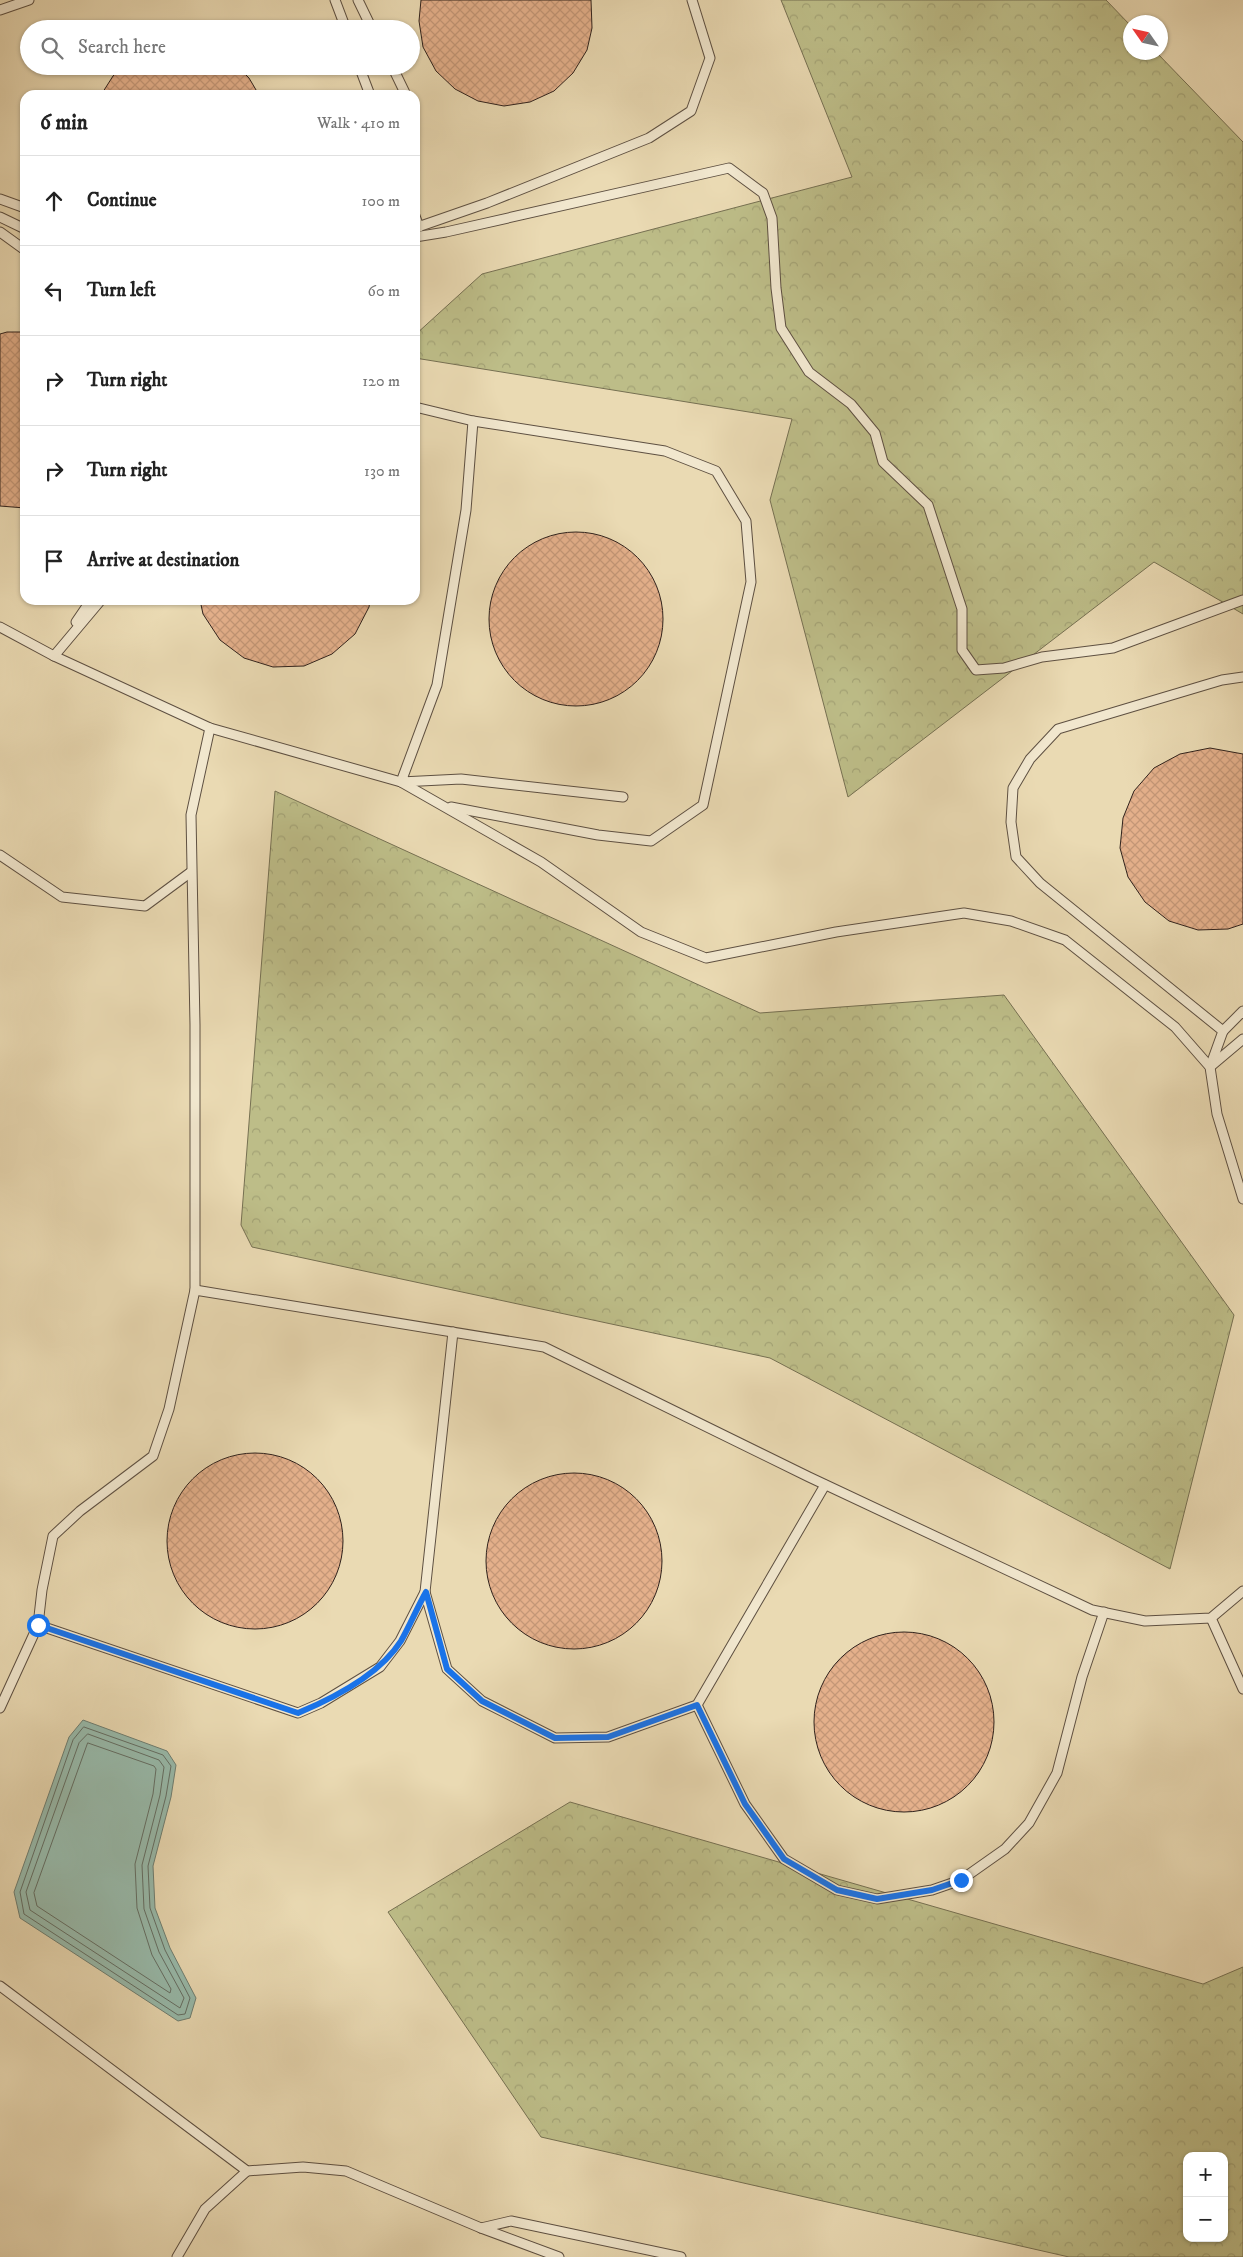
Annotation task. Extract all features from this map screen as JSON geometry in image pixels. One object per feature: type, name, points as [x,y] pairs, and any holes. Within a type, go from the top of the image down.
[{"type":"lane","points":[[0,10],[29,0]]},
{"type":"lane","points":[[335,0],[343,20]]},
{"type":"lane","points":[[358,0],[368,20]]},
{"type":"lane","points":[[420,226],[487,203],[649,138],[691,111],[710,58],[692,0]]},
{"type":"lane","points":[[363,75],[368,90]]},
{"type":"lane","points":[[396,75],[404,90]]},
{"type":"lane","points":[[420,236],[446,232],[729,168],[762,193],[772,218],[776,288],[781,328],[808,372],[850,404],[875,433],[882,462],[928,505],[962,609],[962,650],[976,670],[1004,668],[1042,657],[1113,648],[1243,600]]},
{"type":"lane","points":[[0,199],[20,206]]},
{"type":"lane","points":[[0,217],[20,227]]},
{"type":"lane","points":[[0,232],[20,246]]},
{"type":"lane","points":[[420,408],[473,421],[665,451],[716,471],[746,521],[752,582],[703,805],[651,841],[598,835],[442,805]]},
{"type":"lane","points":[[401,782],[437,685],[466,510],[473,421]]},
{"type":"lane","points":[[54,656],[87,605]]},
{"type":"lane","points":[[54,656],[97,605]]},
{"type":"lane","points":[[0,627],[54,656],[210,728],[401,782],[541,862],[641,932],[706,958],[836,932],[964,913],[1012,921],[1064,940],[1175,1028],[1210,1067]]},
{"type":"lane","points":[[1224,1031],[1040,883],[1016,857],[1012,813],[1013,788],[1030,759],[1058,729],[1222,680],[1243,677]]},
{"type":"lane","points":[[0,1708],[38,1625],[42,1590],[54,1536],[80,1511],[153,1456],[169,1409],[196,1290],[195,1026],[191,815],[210,728]]},
{"type":"lane","points":[[401,782],[461,779],[623,796]]},
{"type":"lane","points":[[0,855],[62,897],[109,903],[145,906],[191,872]]},
{"type":"lane","points":[[1243,1011],[1224,1031],[1210,1067],[1218,1114],[1243,1198]]},
{"type":"lane","points":[[1210,1067],[1243,1039]]},
{"type":"lane","points":[[196,1290],[544,1347],[825,1485],[1092,1610],[1145,1621],[1211,1618],[1243,1591]]},
{"type":"lane","points":[[453,1332],[426,1592],[447,1669],[482,1701],[555,1738],[608,1737],[697,1705],[825,1485]]},
{"type":"lane","points":[[38,1625],[298,1713],[321,1703],[380,1667],[400,1641],[426,1592]]},
{"type":"lane","points":[[697,1705],[745,1804],[784,1859],[837,1890],[877,1899],[932,1890],[961,1880],[1005,1849],[1029,1823],[1057,1772],[1082,1677],[1104,1612]]},
{"type":"lane","points":[[1211,1618],[1243,1689]]},
{"type":"lane","points":[[0,1986],[247,2171]]},
{"type":"lane","points":[[177,2257],[205,2209],[247,2171],[303,2167],[346,2171],[481,2228],[560,2257]]},
{"type":"lane","points":[[481,2228],[511,2221],[681,2257]]},
{"type":"green space","points":[[781,0],[1106,0],[1123,18],[1123,60],[1164,60],[1243,142],[1243,614],[1154,562],[848,797],[770,500],[792,419],[420,359],[420,330],[482,274],[852,177]]},
{"type":"green space","points":[[275,791],[760,1013],[1004,995],[1234,1315],[1170,1569],[770,1358],[252,1247],[241,1225]]},
{"type":"green space","points":[[570,1802],[1203,1984],[1243,1967],[1243,2257],[1069,2257],[541,2137],[388,1912]]},
{"type":"water","points":[[83,1720],[167,1751],[176,1765],[171,1797],[153,1866],[155,1908],[170,1948],[196,1998],[190,2018],[178,2021],[20,1918],[14,1892],[69,1737]]},
{"type":"building","points":[[421,0],[591,0],[592,28],[587,50],[573,73],[554,91],[530,102],[504,106],[478,101],[455,89],[436,71],[423,47],[419,20]]},
{"type":"building","points":[[246,75],[256,90],[104,90],[113,76]]},
{"type":"building","points":[[20,332],[20,508],[0,506],[0,334]]},
{"type":"building","points":[[585,532],[609,538],[625,546],[638,557],[649,570],[657,586],[662,602],[662,636],[657,652],[649,668],[638,681],[625,692],[601,703],[585,706],[567,706],[551,703],[527,692],[503,668],[490,636],[489,610],[492,594],[503,570],[527,546],[559,533]]},
{"type":"building","points":[[201,605],[369,605],[355,634],[332,654],[304,666],[273,667],[244,658],[220,640],[203,614]]},
{"type":"building","points":[[1210,748],[1243,754],[1243,924],[1228,929],[1198,930],[1169,921],[1145,902],[1128,877],[1120,848],[1123,818],[1134,791],[1154,768],[1180,754]]},
{"type":"building","points":[[255,1453],[289,1460],[311,1473],[323,1485],[339,1515],[343,1541],[336,1575],[323,1597],[311,1609],[281,1625],[255,1629],[221,1622],[199,1609],[187,1597],[171,1567],[167,1541],[174,1507],[187,1485],[199,1473],[229,1457]]},
{"type":"building","points":[[565,1473],[583,1473],[608,1479],[623,1487],[637,1498],[648,1512],[656,1527],[661,1544],[661,1578],[656,1595],[648,1610],[637,1624],[623,1635],[600,1646],[583,1649],[565,1649],[540,1643],[525,1635],[511,1624],[500,1610],[489,1587],[486,1570],[486,1552],[492,1527],[500,1512],[511,1498],[525,1487],[548,1476]]},
{"type":"building","points":[[904,1632],[922,1634],[938,1639],[954,1647],[973,1665],[979,1672],[990,1696],[994,1722],[992,1740],[987,1756],[979,1772],[961,1791],[954,1797],[930,1808],[904,1812],[886,1810],[870,1805],[854,1797],[835,1779],[829,1772],[818,1748],[814,1722],[816,1704],[821,1688],[829,1672],[847,1653],[854,1647],[878,1636]]},
{"type":"route","points":[[38,1625],[298,1713],[321,1703],[380,1667],[400,1641],[426,1592],[447,1669],[482,1701],[555,1738],[608,1737],[697,1705],[745,1804],[784,1859],[837,1890],[877,1899],[932,1890],[961,1880]]}]
